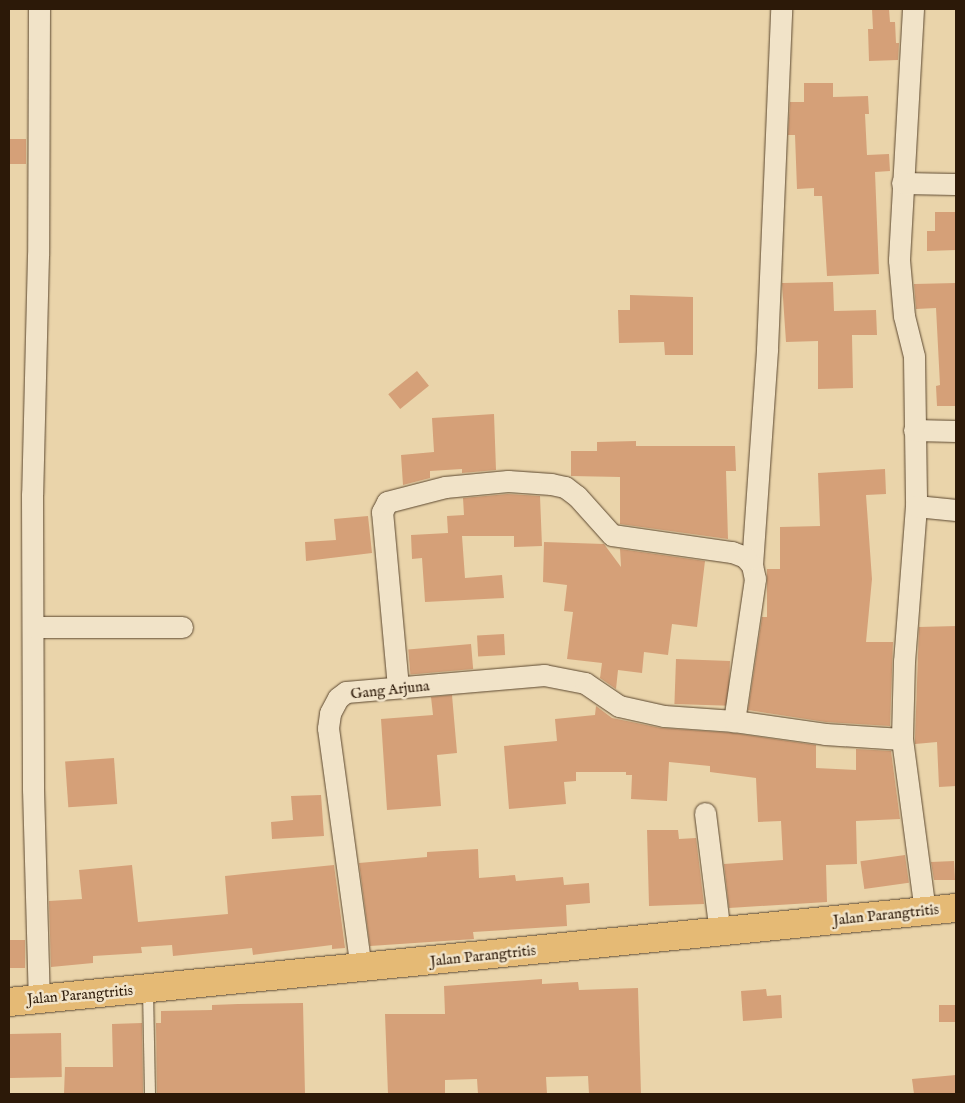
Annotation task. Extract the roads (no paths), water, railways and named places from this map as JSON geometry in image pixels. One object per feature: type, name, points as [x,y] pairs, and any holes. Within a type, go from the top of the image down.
[{"type":"main road","name":"Jalan Parangtritis","points":[[9,1002],[720,933],[956,908]]},
{"type":"street","points":[[39,9],[38,255],[32,505],[33,789],[40,999]]},
{"type":"street","points":[[781,9],[767,349],[752,564],[755,579],[734,721],[825,734],[902,739]]},
{"type":"street","points":[[913,9],[902,183],[900,292],[914,356],[916,506],[904,661],[902,739],[925,911]]},
{"type":"street","points":[[902,183],[956,184]]},
{"type":"street","points":[[914,430],[956,431]]},
{"type":"street","points":[[398,687],[382,512],[387,502],[396,498],[445,487],[508,481],[551,484],[565,487],[577,496],[612,535],[732,552],[745,557],[752,564]]},
{"type":"street","points":[[916,506],[956,510]]},
{"type":"street","points":[[33,628],[182,627]]},
{"type":"street","name":"Gang Arjuna","points":[[361,968],[328,728],[330,713],[338,698],[346,692],[544,675],[585,683],[619,706],[664,716],[734,721]]},
{"type":"street","points":[[705,813],[720,933]]},
{"type":"lane","points":[[148,989],[150,1094]]}]
